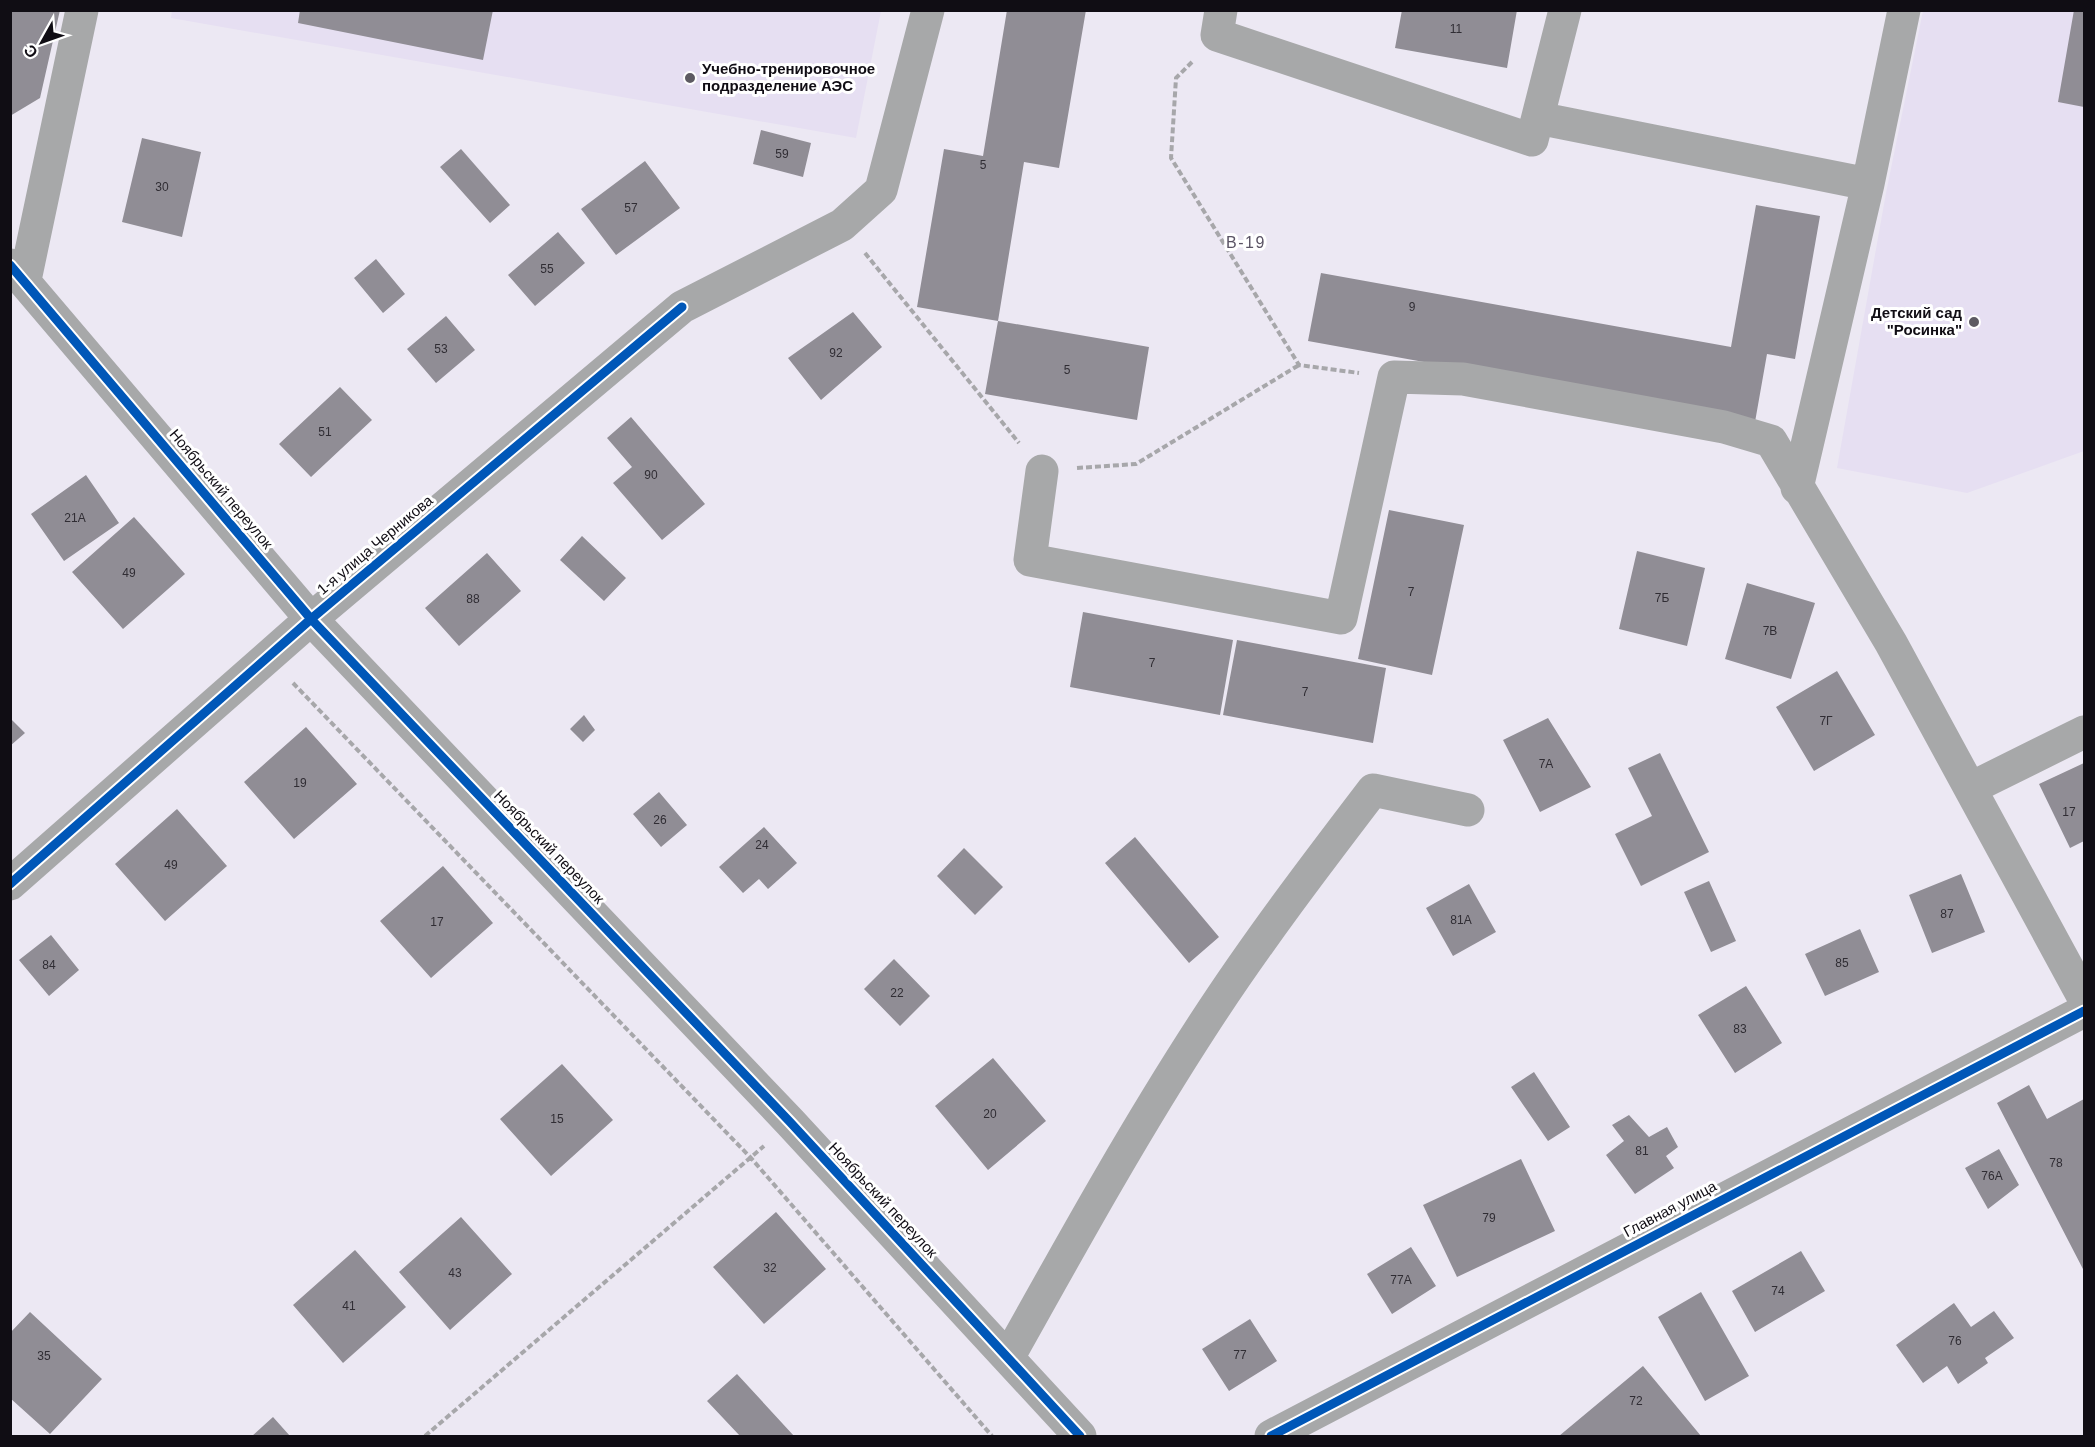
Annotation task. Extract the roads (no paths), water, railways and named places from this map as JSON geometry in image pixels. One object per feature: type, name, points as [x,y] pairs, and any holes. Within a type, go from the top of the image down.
[{"type":"street","points":[[18,273],[82,10]]},
{"type":"street","name":"1-я улица Черникова","points":[[10,884],[311,619],[682,307],[842,225],[881,190],[928,10]]},
{"type":"street","points":[[1219,23],[1532,140],[1565,10]]},
{"type":"street","points":[[1797,488],[1868,184],[1904,10]]},
{"type":"street","points":[[1538,118],[1868,184]]},
{"type":"street","name":"Ноябрьский переулок","points":[[18,273],[311,619],[790,1122],[1080,1437]]},
{"type":"street","points":[[1042,471],[1030,560],[1341,618],[1394,377],[1463,379],[1724,427],[1771,441],[1891,643],[2085,998]]},
{"type":"street","points":[[1971,788],[2085,732]]},
{"type":"street","points":[[1008,1358],[1120,1158],[1206,1021],[1306,877],[1373,790],[1468,810]]},
{"type":"street","name":"Главная улица","points":[[1271,1437],[2085,1011]]},
{"type":"place","name":"Учебно-тренировочное подразделение АЭС","points":[[690,78]]},
{"type":"place","name":"Детский сад \"Росинка\"","points":[[1974,322]]},
{"type":"district","name":"В-19","points":[[1246,242]]}]
